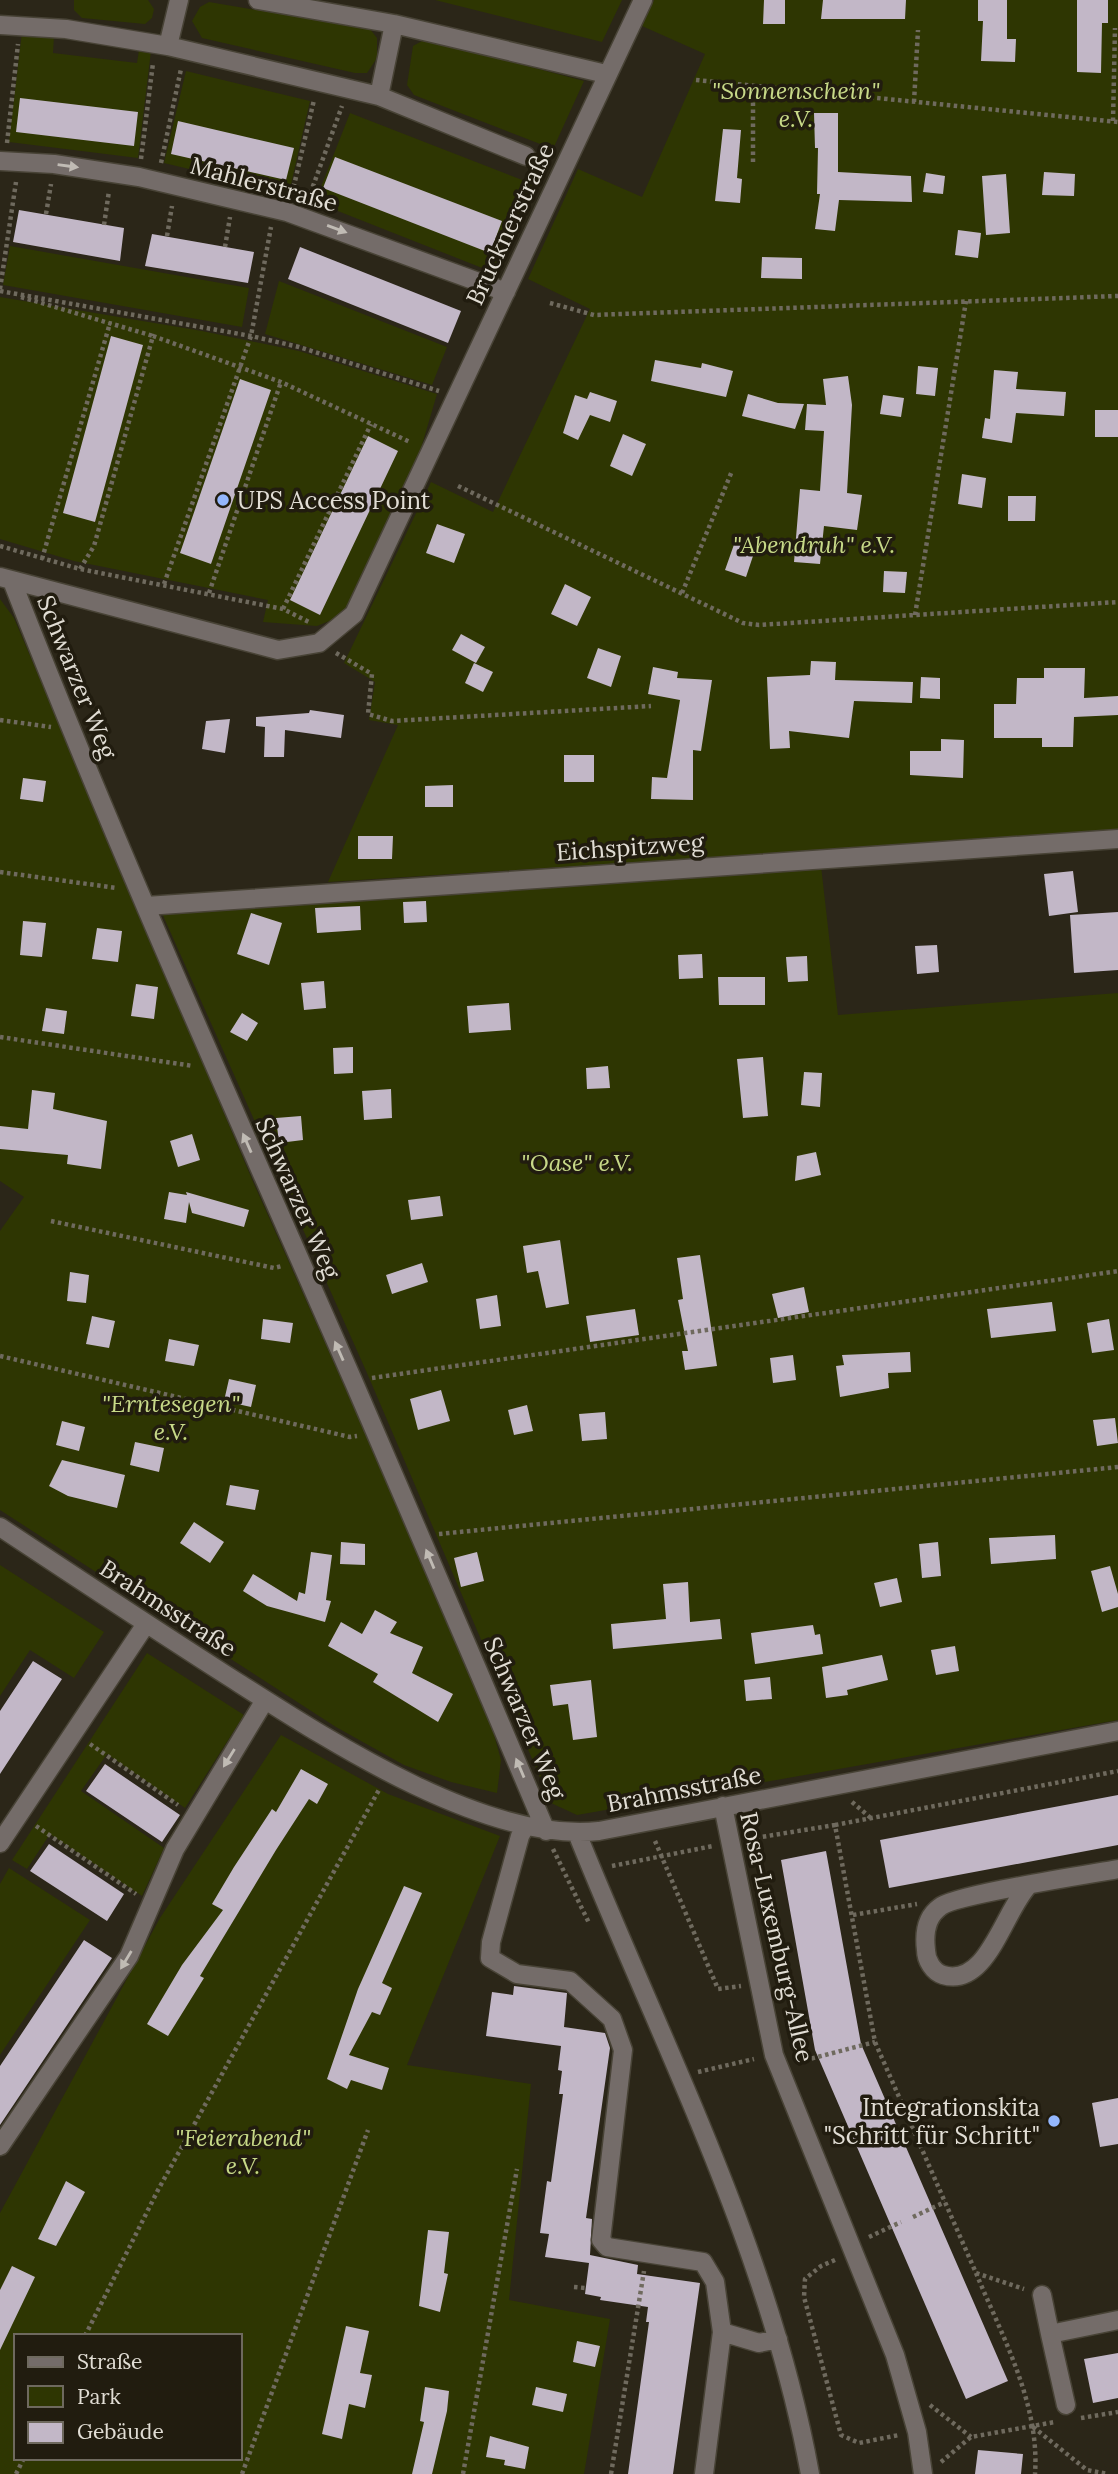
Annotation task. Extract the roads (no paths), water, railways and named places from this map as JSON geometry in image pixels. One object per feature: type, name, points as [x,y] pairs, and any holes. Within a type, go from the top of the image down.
[{"type":"street","points":[[170,47],[179,0]]},
{"type":"street","points":[[258,0],[394,24],[606,74]]},
{"type":"street","name":"Brucknerstraße","points":[[6,579],[278,650],[318,634],[354,614],[643,0]]},
{"type":"street","points":[[379,96],[394,24]]},
{"type":"street","points":[[0,25],[66,29],[170,47],[348,88],[379,96],[527,156]]},
{"type":"street","name":"Mahlerstraße","points":[[0,161],[54,164],[113,172],[295,215],[506,292]]},
{"type":"street","name":"Schwarzer Weg","points":[[6,579],[546,1831]]},
{"type":"street","name":"Eichspitzweg","points":[[146,906],[1118,839]]},
{"type":"street","name":"Brahmsstraße","points":[[0,1527],[265,1700],[405,1782],[525,1827],[546,1831],[577,1833],[647,1821],[1118,1731]]},
{"type":"street","points":[[0,1843],[146,1624]]},
{"type":"street","points":[[0,2146],[129,1956],[193,1815],[265,1700]]},
{"type":"street","name":"Rosa-Luxemburg-Allee","points":[[723,1806],[774,2054],[895,2355],[917,2432],[923,2474]]},
{"type":"street","points":[[525,1827],[520,1836],[491,1942],[490,1958],[517,1974],[570,1981],[612,2019],[623,2050],[601,2241],[607,2247],[703,2262],[715,2283],[722,2332],[704,2474]]},
{"type":"street","points":[[577,1833],[734,2204],[778,2339],[800,2421],[810,2474]]},
{"type":"street","points":[[1028,1886],[1015,1900],[988,1954],[974,1970],[957,1978],[939,1974],[926,1959],[924,1937],[930,1916],[942,1904],[1028,1886],[1118,1869]]},
{"type":"street","points":[[1042,2295],[1068,2412]]},
{"type":"street","points":[[1050,2334],[1118,2320]]},
{"type":"street","points":[[722,2332],[759,2343],[778,2339]]},
{"type":"place","name":"UPS Access Point","points":[[223,500]]},
{"type":"place","name":"Integrationskita \"Schritt für Schritt\"","points":[[1054,2121]]},
{"type":"park label","name":"\"Sonnenschein\" e.V.","points":[[796,104]]},
{"type":"park label","name":"\"Abendruh\" e.V.","points":[[814,544]]},
{"type":"park label","name":"\"Oase\" e.V.","points":[[577,1162]]},
{"type":"park label","name":"\"Erntesegen\" e.V.","points":[[171,1417]]},
{"type":"park label","name":"\"Feierabend\" e.V.","points":[[243,2151]]}]
